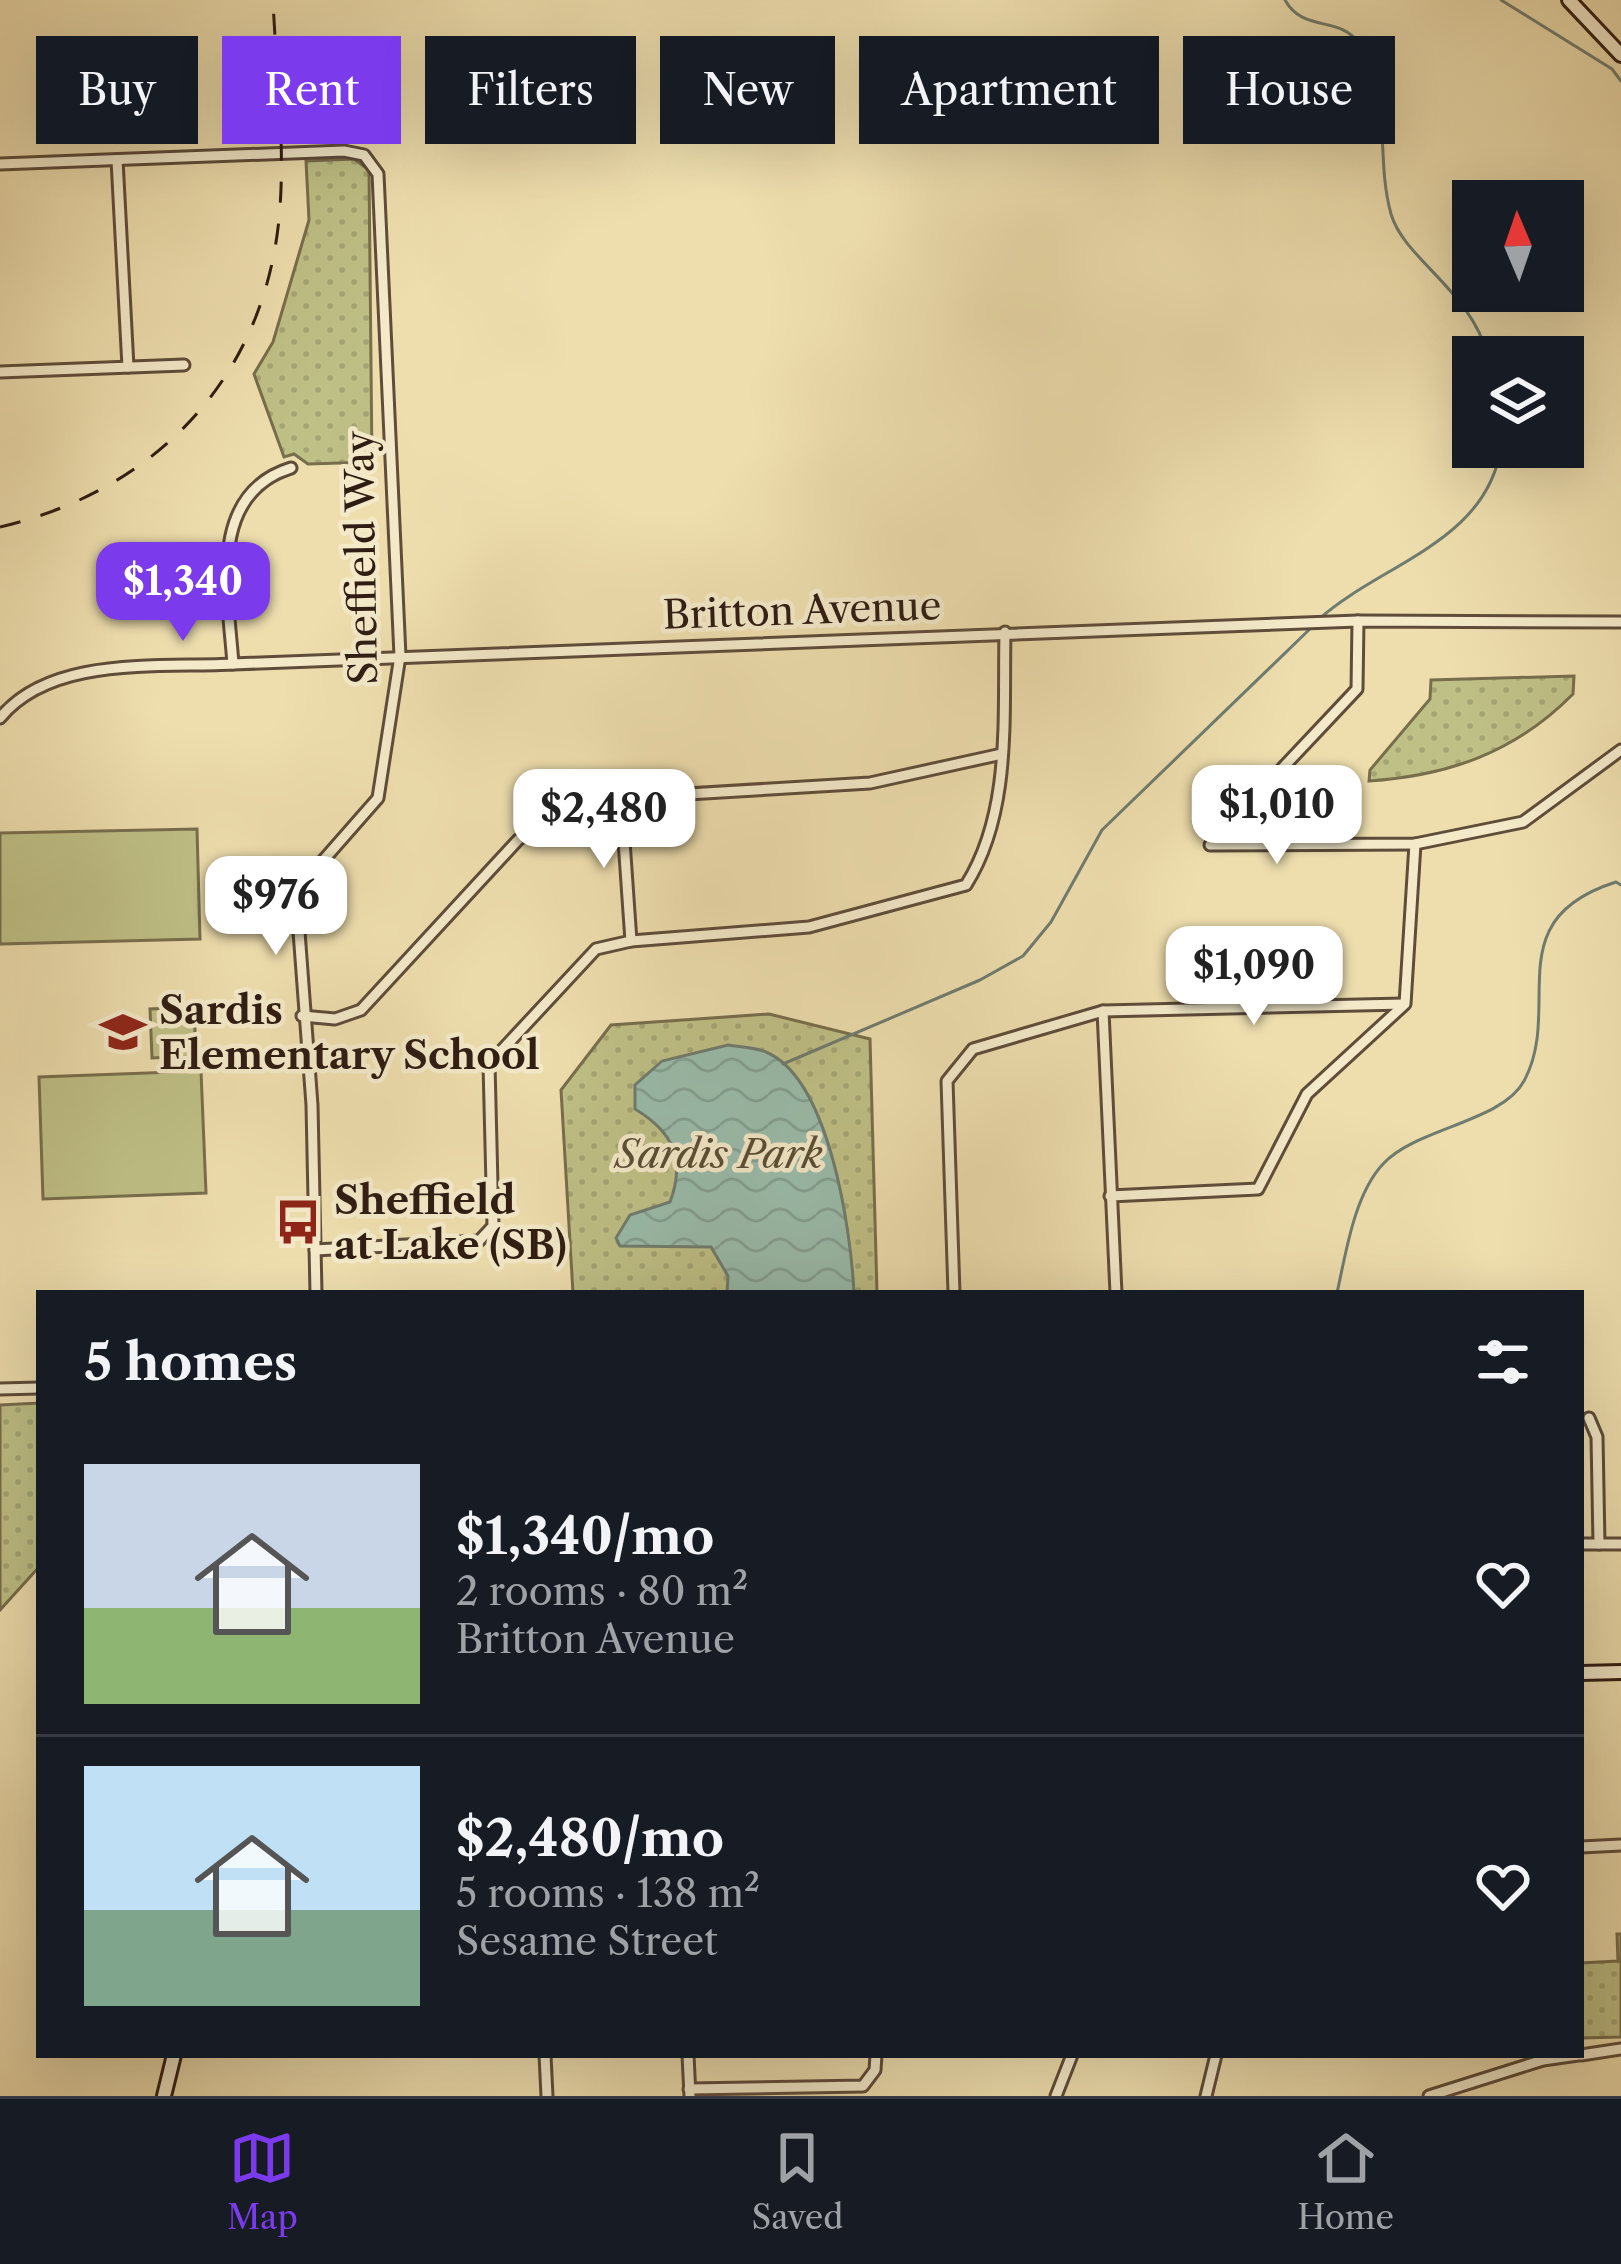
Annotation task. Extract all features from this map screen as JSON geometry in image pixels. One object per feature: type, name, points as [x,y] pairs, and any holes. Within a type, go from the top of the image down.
[{"type":"street","points":[[1568,0],[1621,55]]},
{"type":"street","name":"Sheffield Way","points":[[117,160],[344,151],[364,155],[379,183],[400,656],[378,798],[306,880],[297,905],[311,1105],[316,1290]]},
{"type":"street","points":[[0,164],[117,160],[128,367]]},
{"type":"street","points":[[0,372],[184,365]]},
{"type":"street","points":[[233,664],[232,525],[247,493],[291,468]]},
{"type":"street","points":[[1358,621],[1357,689],[1210,844],[1415,844],[1523,822],[1621,750]]},
{"type":"street","name":"Britton Avenue","points":[[0,718],[17,701],[58,680],[233,664],[1358,621],[1621,622]]},
{"type":"street","points":[[315,1250],[478,1241],[486,1236],[493,1226],[489,1064],[583,958],[631,941],[809,927],[966,885],[990,848],[1002,754],[1005,632]]},
{"type":"street","points":[[302,1016],[334,1019],[362,1010],[518,840],[556,810],[621,798],[869,782],[1002,754]]},
{"type":"street","points":[[621,798],[631,941]]},
{"type":"street","points":[[1110,1196],[1258,1189],[1306,1094],[1405,1004],[1415,844]]},
{"type":"street","points":[[954,1290],[947,1081],[973,1049],[1103,1011],[1405,1004]]},
{"type":"street","points":[[1103,1011],[1116,1290]]},
{"type":"street","points":[[0,1389],[36,1388]]},
{"type":"street","points":[[1589,1418],[1597,1437],[1599,1544]]},
{"type":"street","points":[[1584,1544],[1621,1544]]},
{"type":"street","points":[[1584,1673],[1621,1672]]},
{"type":"street","points":[[1584,1846],[1621,1845]]},
{"type":"street","points":[[1584,2054],[1621,2049]]},
{"type":"street","points":[[164,2096],[173,2058]]},
{"type":"street","points":[[545,2058],[547,2096]]},
{"type":"street","points":[[688,2058],[690,2093],[863,2086],[875,2070],[876,2058]]},
{"type":"street","points":[[1056,2096],[1071,2058]]},
{"type":"street","points":[[1205,2096],[1215,2058]]},
{"type":"street","points":[[1429,2096],[1557,2058]]},
{"type":"green space","points":[[354,159],[369,170],[372,462],[308,464],[294,454],[284,457],[254,374],[273,342],[309,220],[306,161]]},
{"type":"green space","points":[[1574,676],[1573,694],[1504,746],[1453,767],[1369,781],[1370,770],[1430,699],[1431,680]]},
{"type":"green space","points":[[197,829],[200,939],[0,944],[0,833]]},
{"type":"green space","points":[[194,1007],[196,1056],[152,1058],[150,1009]]},
{"type":"green space","name":"Sardis Park","points":[[769,1014],[870,1039],[877,1290],[573,1290],[561,1090],[611,1025]]},
{"type":"green space","points":[[201,1071],[206,1193],[43,1199],[39,1077]]},
{"type":"green space","points":[[36,1403],[36,1570],[0,1610],[0,1405]]},
{"type":"green space","points":[[1617,1934],[1621,1934],[1621,2037],[1584,2038],[1584,1963],[1618,1961]]},
{"type":"water","points":[[728,1045],[766,1052],[788,1068],[806,1092],[833,1160],[854,1290],[727,1290],[728,1276],[711,1247],[620,1246],[616,1238],[630,1215],[670,1202],[675,1187],[673,1148],[659,1127],[635,1109],[635,1085],[662,1061]]},
{"type":"waterway","points":[[1285,0],[1302,17],[1342,30],[1359,44],[1380,107],[1391,214],[1409,246],[1454,295],[1481,336]]},
{"type":"waterway","points":[[1501,0],[1612,69],[1621,81]]},
{"type":"waterway","points":[[1319,619],[1454,528],[1476,506],[1495,468]]},
{"type":"waterway","points":[[783,1064],[980,980],[1023,956],[1051,922],[1102,830],[1313,626]]},
{"type":"waterway","points":[[1338,1290],[1352,1225],[1373,1177],[1398,1152],[1513,1095],[1535,1053],[1545,942],[1557,919],[1579,898],[1616,882],[1621,885]]},
{"type":"railway","points":[[0,527],[56,510],[152,456],[191,420],[224,378],[250,330],[269,277],[281,192],[273,0]]},
{"type":"place","name":"Sardis Elementary School","points":[[123,1032]]},
{"type":"place","name":"Sheffield at Lake (SB)","points":[[298,1222]]}]
